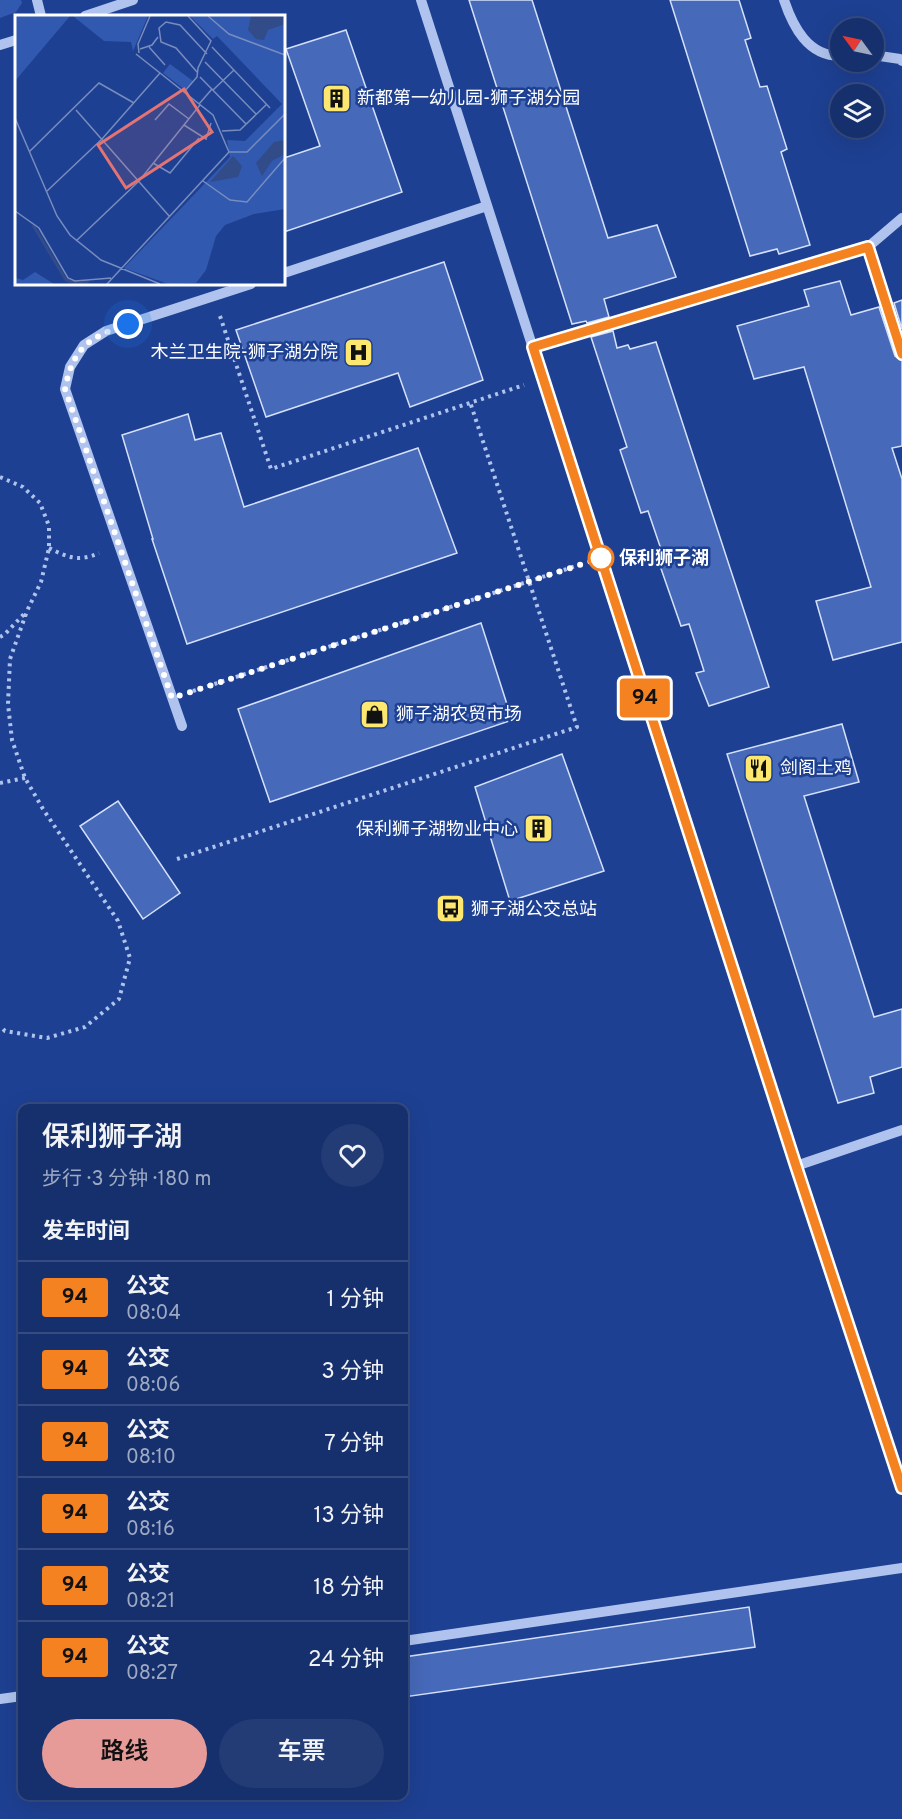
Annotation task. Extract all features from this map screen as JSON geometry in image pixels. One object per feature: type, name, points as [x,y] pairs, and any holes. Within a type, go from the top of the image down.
[{"type":"street","points":[[37,0],[41,15]]},
{"type":"street","points":[[88,15],[133,0]]},
{"type":"street","points":[[421,0],[796,1166],[902,1488]]},
{"type":"street","points":[[784,0],[790,17],[803,40],[830,56]]},
{"type":"street","points":[[0,45],[15,40]]},
{"type":"street","points":[[884,56],[900,58],[902,61]]},
{"type":"street","points":[[285,273],[487,206]]},
{"type":"street","points":[[533,347],[868,247],[902,218]]},
{"type":"street","points":[[868,247],[902,354]]},
{"type":"street","points":[[182,726],[65,389],[69,367],[84,345],[106,331],[248,285]]},
{"type":"street","points":[[796,1166],[902,1130]]},
{"type":"street","points":[[408,1640],[902,1568]]},
{"type":"street","points":[[0,1699],[18,1697]]},
{"type":"path","points":[[213,296],[271,469],[543,379]]},
{"type":"path","points":[[177,859],[577,727],[470,402]]},
{"type":"path","points":[[0,477],[23,487],[40,503],[49,526],[49,548],[41,582],[27,611],[10,659],[8,704],[12,740],[25,778],[43,809],[118,921],[130,958],[119,999],[85,1027],[47,1038],[5,1031],[0,1026]]},
{"type":"path","points":[[49,548],[67,557],[86,559],[119,544]]},
{"type":"path","points":[[172,698],[601,558]]},
{"type":"path","points":[[0,637],[27,611]]},
{"type":"path","points":[[0,783],[25,778]]},
{"type":"shaded area","points":[[0,0],[21,0],[22,3],[16,12],[0,18]]},
{"type":"building","points":[[469,0],[532,0],[608,238],[657,225],[676,277],[604,299],[609,317],[587,323],[586,321],[572,324]]},
{"type":"building","points":[[670,0],[739,0],[751,38],[745,40],[760,87],[767,86],[787,149],[781,152],[810,245],[779,254],[777,249],[750,256]]},
{"type":"building","name":"新都第一幼儿园-狮子湖分园","points":[[346,30],[402,192],[285,232],[285,158],[320,146],[286,49]]},
{"type":"building","name":"木兰卫生院-狮子湖分院","points":[[444,262],[483,380],[410,407],[398,373],[266,417],[236,330]]},
{"type":"building","points":[[840,281],[851,315],[879,307],[895,356],[902,361],[902,446],[892,448],[902,479],[902,642],[833,660],[816,601],[871,587],[804,367],[754,379],[737,326],[809,306],[804,290]]},
{"type":"building","points":[[902,300],[902,329],[894,303]]},
{"type":"building","points":[[613,331],[617,348],[628,345],[630,349],[656,342],[769,687],[709,706],[696,673],[704,671],[689,624],[681,626],[658,560],[664,558],[648,511],[641,513],[620,450],[627,447],[591,337]]},
{"type":"building","points":[[188,414],[195,440],[221,433],[244,507],[418,448],[457,553],[187,644],[152,539],[122,435]]},
{"type":"building","name":"狮子湖农贸市场","points":[[481,623],[512,720],[270,802],[238,709]]},
{"type":"building","points":[[842,724],[859,782],[804,796],[874,1017],[902,1009],[902,1067],[870,1077],[874,1093],[838,1103],[727,754]]},
{"type":"building","name":"保利·狮子湖物业中心","points":[[562,754],[604,871],[510,901],[475,787]]},
{"type":"building","points":[[118,801],[180,893],[143,919],[80,826]]},
{"type":"building","points":[[749,1607],[755,1647],[408,1696],[408,1656]]},
{"type":"bus line","name":"94","points":[[902,354],[868,247],[533,347],[902,1488]]},
{"type":"place","name":"新都第一幼儿园-狮子湖分园","points":[[336,98]]},
{"type":"place","name":"木兰卫生院-狮子湖分院","points":[[359,352]]},
{"type":"place","name":"保利狮子湖","points":[[601,558]]},
{"type":"place","name":"狮子湖农贸市场","points":[[375,714]]},
{"type":"place","name":"剑阁土鸡","points":[[759,768]]},
{"type":"place","name":"保利·狮子湖物业中心","points":[[539,829]]},
{"type":"place","name":"狮子湖公交总站","points":[[450,909]]},
{"type":"route","points":[[128,324],[106,331],[84,345],[69,367],[65,389],[172,698],[601,558]]}]
